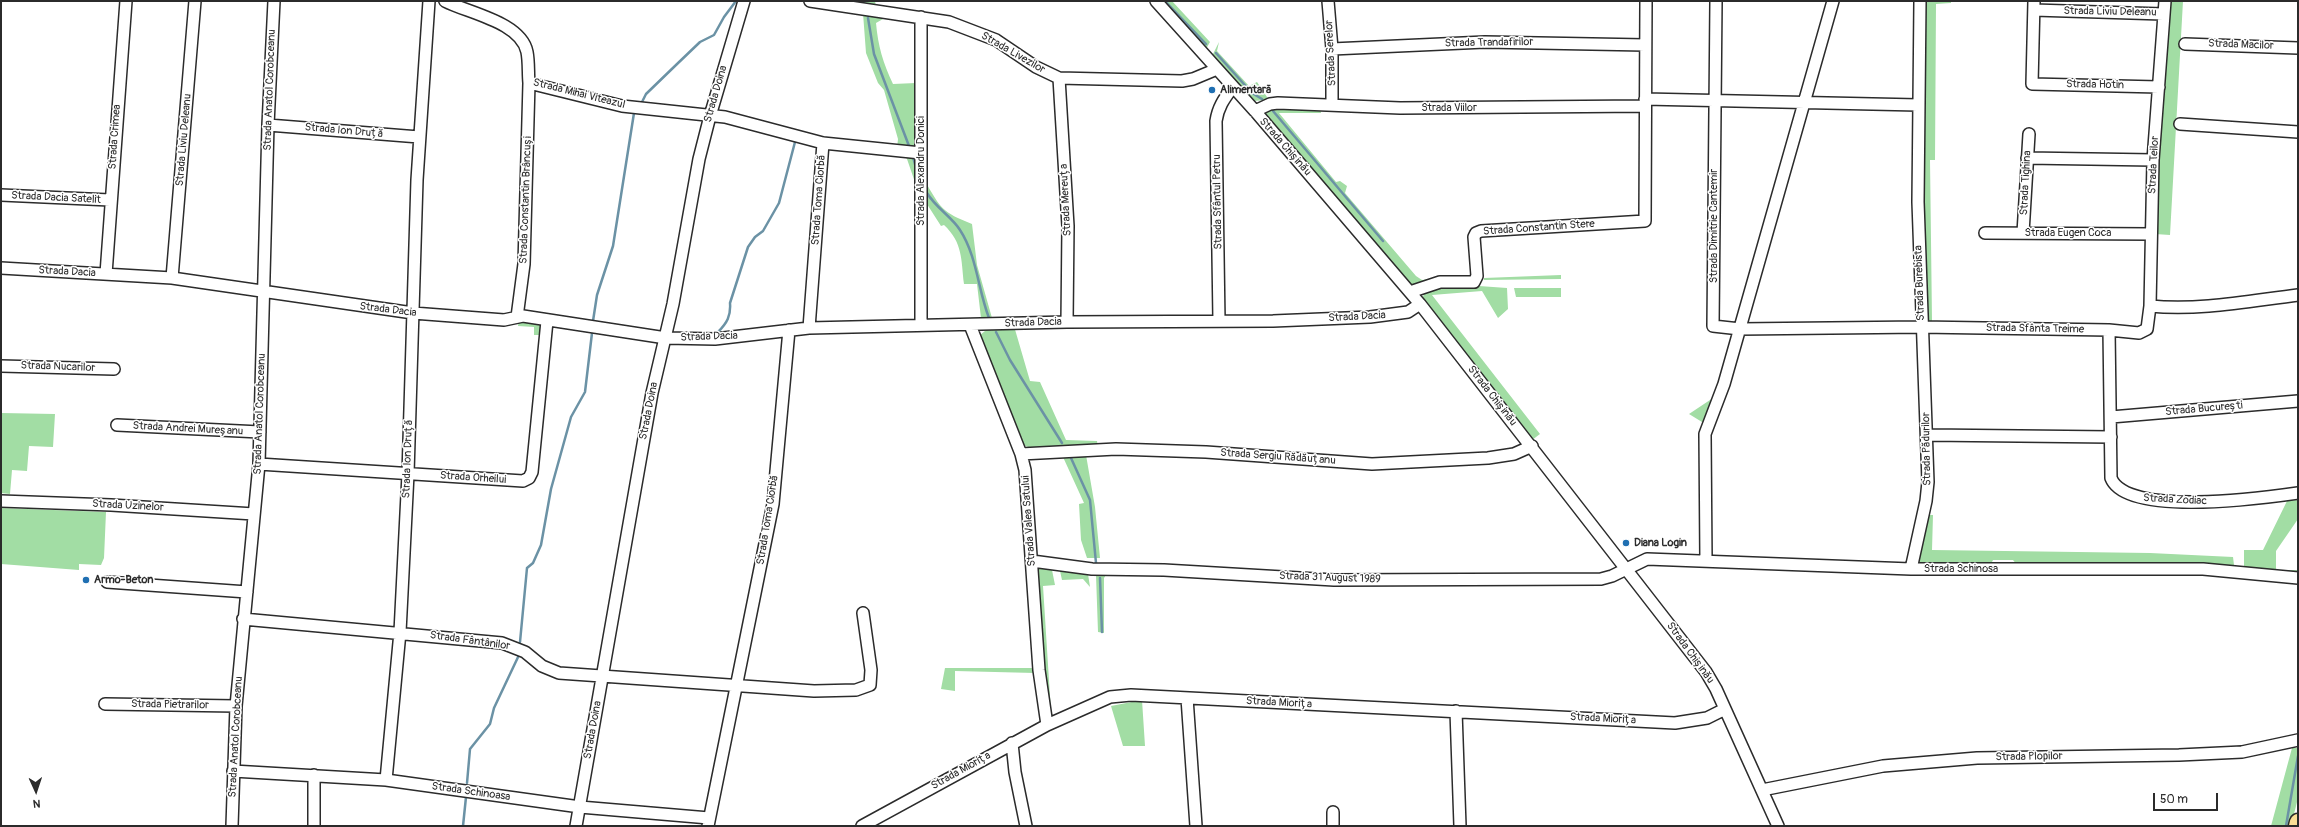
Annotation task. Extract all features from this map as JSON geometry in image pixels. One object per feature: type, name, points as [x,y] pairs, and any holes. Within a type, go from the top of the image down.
[{"type":"highway","points":[[2297,826],[2298,822]]},
{"type":"street","name":"Strada Crimea","points":[[106,274],[110,200],[126,1]]},
{"type":"street","name":"Strada Liviu Deleanu","points":[[172,278],[195,1]]},
{"type":"street","name":"Strada Anatol Corobceanu","points":[[232,826],[236,706],[243,619],[259,464],[268,125],[274,1]]},
{"type":"street","name":"Strada Ion Druță","points":[[386,780],[400,632],[408,474],[419,137],[429,1]]},
{"type":"street","name":"Strada Mihai Viteazul","points":[[446,1],[504,24],[517,38],[526,51],[529,83],[622,106],[710,116]]},
{"type":"street","name":"Strada Doina","points":[[576,826],[652,393],[666,338],[699,159],[744,1]]},
{"type":"street","name":"Strada Livezilor","points":[[810,1],[949,22],[974,30],[996,40],[1036,67],[1059,78],[1182,81],[1193,79],[1217,69]]},
{"type":"street","name":"Strada Chișinău","points":[[1156,1],[1217,69],[1232,88],[1255,111],[1420,304],[1532,446],[1706,672],[1725,709],[1778,826]]},
{"type":"street","name":"Strada Serelor","points":[[1328,1],[1332,49],[1332,106]]},
{"type":"street","points":[[1646,1],[1645,103],[1714,99],[1918,105]]},
{"type":"street","name":"Strada Dimitrie Cantemir","points":[[1716,1],[1713,326],[1740,329]]},
{"type":"street","points":[[1706,561],[1705,434],[1724,384],[1806,102],[1833,1]]},
{"type":"street","name":"Strada Burebista","points":[[1740,329],[1921,327],[1918,105],[1920,1]]},
{"type":"street","name":"Strada Teilor","points":[[2147,329],[2150,306],[2153,160],[2165,1]]},
{"type":"street","name":"Strada Liviu Deleanu","points":[[2034,6],[2163,14]]},
{"type":"street","name":"Strada Hotin","points":[[2034,6],[2032,84],[2159,87]]},
{"type":"street","name":"Strada Alexandru Donici","points":[[921,17],[921,325]]},
{"type":"street","name":"Strada Trandafirilor","points":[[1332,49],[1485,42],[1645,45]]},
{"type":"street","name":"Strada Macilor","points":[[2185,44],[2298,48]]},
{"type":"street","name":"Strada Mereuța","points":[[1059,78],[1068,234],[1067,322]]},
{"type":"street","name":"Strada Constantin Brâncuși","points":[[516,317],[524,264],[529,83]]},
{"type":"street","name":"Strada Sfântul Petru","points":[[1219,321],[1216,121],[1217,112],[1232,88]]},
{"type":"street","name":"Strada Viilor","points":[[1255,111],[1270,104],[1278,103],[1400,108],[1645,103]]},
{"type":"street","name":"Strada Constantin Stere","points":[[1410,292],[1432,284],[1471,282],[1476,279],[1474,237],[1478,232],[1645,221],[1645,103]]},
{"type":"street","name":"Strada Toma Ciorbă","points":[[710,116],[725,117],[823,143],[921,153]]},
{"type":"street","points":[[2180,124],[2298,132]]},
{"type":"street","name":"Strada Ion Druță","points":[[268,125],[419,137]]},
{"type":"street","name":"Strada Tighina","points":[[2023,233],[2029,134]]},
{"type":"street","name":"Strada Toma Ciorbă","points":[[809,328],[823,143]]},
{"type":"street","points":[[2027,158],[2153,160]]},
{"type":"street","name":"Strada Dacia Satelit","points":[[1,195],[110,200]]},
{"type":"street","name":"Strada Eugen Coca","points":[[1985,233],[2152,234]]},
{"type":"street","name":"Strada Dacia","points":[[1,268],[172,278],[413,313],[504,320],[523,316],[547,321],[666,338],[715,339],[809,328],[1370,317],[1408,312],[1420,304]]},
{"type":"street","points":[[2150,306],[2177,307],[2221,304],[2298,295]]},
{"type":"street","name":"Strada Orheilui","points":[[259,464],[523,481],[529,478],[532,472],[547,321]]},
{"type":"street","name":"Strada Valea Satului","points":[[970,325],[1021,454],[1025,470],[1039,670],[1048,725]]},
{"type":"street","name":"Strada Sfânta Treime","points":[[1921,327],[2109,330],[2139,333],[2147,329]]},
{"type":"street","name":"Strada Pădurilor","points":[[1910,569],[1926,501],[1928,482],[1928,434],[1921,327]]},
{"type":"street","name":"Strada Toma Ciorbă","points":[[708,822],[773,504],[789,330]]},
{"type":"street","name":"Strada Zodiac","points":[[2109,330],[2111,417],[2110,478],[2112,483],[2124,492],[2137,498],[2216,502],[2298,493]]},
{"type":"street","name":"Strada Nucarilor","points":[[1,366],[114,370]]},
{"type":"street","name":"Strada București","points":[[2111,417],[2298,401]]},
{"type":"street","name":"Strada Andrei Mureșanu","points":[[117,425],[260,432]]},
{"type":"street","points":[[1928,434],[2110,437]]},
{"type":"street","name":"Strada Sergiu Rădăuțanu","points":[[1021,454],[1123,449],[1206,452],[1372,464],[1488,458],[1514,454],[1532,446]]},
{"type":"street","name":"Strada Uzinelor","points":[[1,500],[254,514]]},
{"type":"street","name":"Strada Schinosa","points":[[1627,569],[1647,559],[1910,569],[2203,569],[2298,578]]},
{"type":"street","name":"Strada 31 August 1989","points":[[1032,560],[1092,569],[1164,570],[1334,580],[1600,579],[1612,576],[1627,569]]},
{"type":"street","points":[[106,582],[246,592]]},
{"type":"street","points":[[736,685],[814,691],[856,690],[865,688],[872,681],[863,613]]},
{"type":"street","name":"Strada Fântânilor","points":[[243,619],[400,632],[502,643],[526,652],[549,670],[602,677],[736,685]]},
{"type":"street","name":"Strada Miorița","points":[[862,826],[1012,743],[1110,697],[1131,695],[1674,723],[1706,718],[1725,709]]},
{"type":"street","points":[[1187,698],[1196,826]]},
{"type":"street","name":"Strada Pietrarilor","points":[[105,704],[236,706]]},
{"type":"street","points":[[1456,711],[1460,826]]},
{"type":"street","name":"Strada Plopilor","points":[[1762,790],[1883,766],[1977,758],[2179,755],[2234,752],[2298,740]]},
{"type":"street","points":[[1012,743],[1015,772],[1026,826]]},
{"type":"street","name":"Strada Schinoasa","points":[[233,771],[386,780],[580,807],[708,822]]},
{"type":"street","points":[[314,775],[314,826]]},
{"type":"street","points":[[1333,812],[1333,826]]},
{"type":"green space","points":[[824,1],[875,1],[876,7]]},
{"type":"green space","points":[[1162,1],[1172,1],[1210,42],[1206,49]]},
{"type":"green space","points":[[1923,1],[1951,1],[1951,3],[1936,4],[1935,160],[1930,160],[1932,321],[1928,321],[1924,316]]},
{"type":"green space","points":[[2168,1],[2183,1],[2170,235],[2155,234],[2157,161]]},
{"type":"green space","points":[[863,13],[879,15],[883,19],[876,23],[878,39],[886,69],[893,84],[916,83],[915,148],[897,148],[898,139],[884,90],[878,83],[866,53]]},
{"type":"green space","points":[[1219,42],[1217,51],[1249,86],[1257,82],[1269,100],[1252,101],[1212,56]]},
{"type":"green space","points":[[1278,106],[1320,107],[1321,113],[1279,113],[1336,182],[1340,181],[1347,186],[1345,193],[1416,276],[1422,280],[1438,278],[1411,285],[1263,116],[1267,111]]},
{"type":"green space","points":[[904,154],[918,156],[918,191],[907,159]]},
{"type":"green space","points":[[925,181],[939,204],[948,213],[972,224],[977,265],[992,318],[981,318],[977,284],[964,284],[958,245],[955,238],[944,225],[941,226],[925,201]]},
{"type":"green space","points":[[1561,275],[1561,279],[1484,280],[1484,278]]},
{"type":"green space","points":[[1451,284],[1507,288],[1508,309],[1498,318],[1482,291],[1432,295],[1540,434],[1532,440],[1422,299],[1426,289]]},
{"type":"green space","points":[[1514,288],[1561,288],[1561,297],[1516,297]]},
{"type":"green space","points":[[519,319],[541,323],[543,335],[534,335],[534,327],[518,326]]},
{"type":"green space","points":[[1014,326],[1030,381],[1040,382],[1066,440],[1097,441],[1098,447],[1036,450],[1023,445],[980,335],[990,327]]},
{"type":"green space","points":[[1713,398],[1702,433],[1702,422],[1689,414]]},
{"type":"green space","points":[[1,413],[55,414],[53,447],[29,446],[27,471],[12,470],[10,494],[1,493]]},
{"type":"green space","points":[[1086,455],[1095,507],[1100,558],[1087,558],[1081,540],[1079,504],[1084,503],[1063,457]]},
{"type":"green space","points":[[2298,500],[2298,519],[2276,551],[2276,570],[2298,570],[2298,574],[2244,569],[2244,550],[2263,550],[2287,501]]},
{"type":"green space","points":[[1,508],[106,512],[104,558],[101,565],[79,564],[79,570],[1,564]]},
{"type":"green space","points":[[1926,515],[1933,515],[1932,550],[2150,553],[2233,557],[2234,565],[2017,565],[2013,560],[1993,560],[1990,566],[1917,565]]},
{"type":"green space","points":[[1037,567],[1052,570],[1055,585],[1043,586],[1051,712],[1048,710]]},
{"type":"green space","points":[[1060,571],[1088,574],[1090,587],[1083,579],[1062,580]]},
{"type":"green space","points":[[1096,575],[1106,575],[1104,578],[1104,633],[1098,632]]},
{"type":"green space","points":[[945,668],[1034,668],[1035,673],[955,671],[955,691],[941,689]]},
{"type":"green space","points":[[1142,700],[1145,746],[1123,746],[1111,706]]},
{"type":"green space","points":[[2292,748],[2298,748],[2298,798],[2291,826],[2271,826]]},
{"type":"waterway","points":[[641,104],[646,94],[700,42],[714,35],[724,17],[736,1]]},
{"type":"waterway","points":[[1165,1],[1206,44]]},
{"type":"waterway","points":[[868,18],[874,54],[909,146]]},
{"type":"waterway","points":[[1216,53],[1252,93],[1262,99]]},
{"type":"waterway","points":[[1273,111],[1383,241]]},
{"type":"waterway","points":[[593,321],[597,295],[613,246],[634,113]]},
{"type":"waterway","points":[[718,332],[724,326],[729,316],[730,303],[748,247],[755,237],[763,231],[779,203],[795,142]]},
{"type":"waterway","points":[[913,157],[916,168]]},
{"type":"waterway","points":[[927,193],[957,225],[966,240],[974,262],[989,318]]},
{"type":"waterway","points":[[996,332],[1010,360],[1062,443]]},
{"type":"waterway","points":[[520,642],[527,568],[533,563],[541,545],[551,489],[571,417],[585,392],[592,333]]},
{"type":"waterway","points":[[1071,458],[1090,500],[1096,563]]},
{"type":"waterway","points":[[1100,578],[1102,632]]},
{"type":"waterway","points":[[467,783],[470,749],[490,724],[494,708],[519,655]]},
{"type":"waterway","points":[[2286,826],[2298,756]]},
{"type":"waterway","points":[[463,826],[466,797]]},
{"type":"place","name":"Alimentară","points":[[1212,90]]},
{"type":"place","name":"Diana Login","points":[[1626,543]]},
{"type":"place","name":"Armo-Beton","points":[[86,580]]}]
